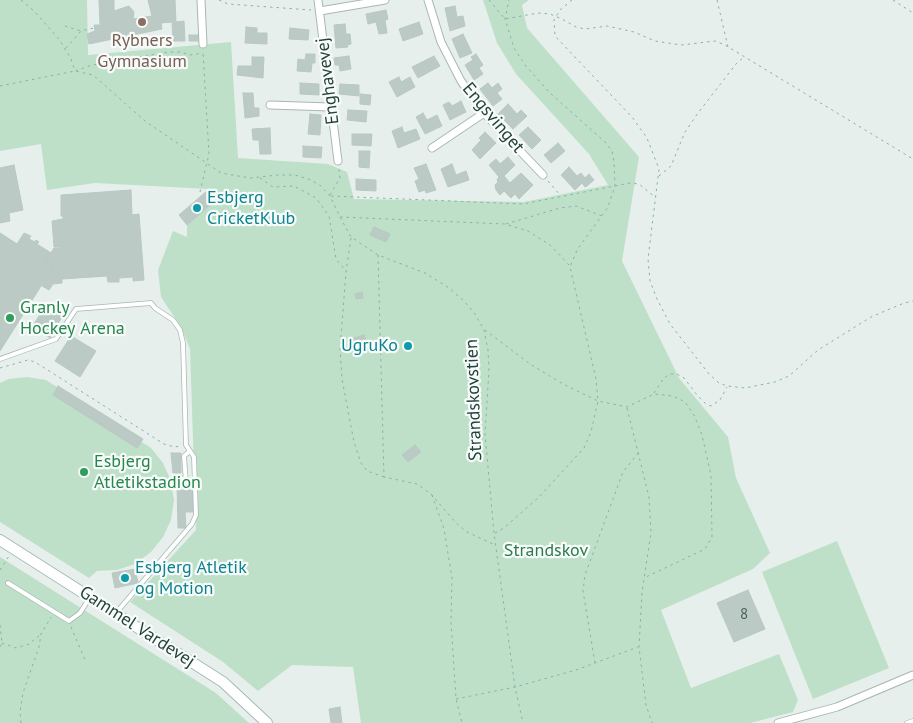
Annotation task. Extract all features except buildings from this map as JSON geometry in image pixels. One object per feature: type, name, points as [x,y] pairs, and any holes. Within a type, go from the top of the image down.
[{"type":"street","points":[[200,0],[203,44]]},
{"type":"street","name":"Enghavevej","points":[[318,0],[338,161]]},
{"type":"street","points":[[320,11],[385,0]]},
{"type":"street","name":"Engsvinget","points":[[428,0],[441,42],[461,81],[484,113],[543,175]]},
{"type":"street","points":[[270,105],[330,107]]},
{"type":"street","points":[[432,148],[484,113]]},
{"type":"street","name":"Gammel Vardevej","points":[[0,540],[116,612],[223,682],[267,723]]},
{"type":"street","points":[[778,723],[836,707],[913,676]]},
{"type":"lane","points":[[0,359],[56,339],[76,309],[151,303],[155,308],[173,320],[180,330],[183,343],[186,445],[194,457],[196,515],[192,524],[116,612]]},
{"type":"lane","points":[[158,483],[186,480],[184,456],[190,451]]},
{"type":"lane","points":[[8,583],[69,622],[80,613],[90,597]]},
{"type":"lane","points":[[907,723],[913,721]]},
{"type":"path","points":[[21,0],[46,25],[65,49],[75,71]]},
{"type":"path","points":[[219,0],[228,4],[320,11]]},
{"type":"path","points":[[490,0],[505,19],[514,48],[525,65],[550,93],[605,142],[612,152],[615,186],[612,197],[602,216],[577,250],[570,267]]},
{"type":"path","points":[[505,19],[509,0]]},
{"type":"path","points":[[572,0],[556,16],[555,36],[632,117],[647,138],[659,169],[648,259],[650,281],[670,324],[708,374],[719,383],[727,386],[745,388],[775,382],[789,376],[818,350],[871,317],[913,301]]},
{"type":"path","points":[[716,0],[729,48]]},
{"type":"path","points":[[894,0],[913,13]]},
{"type":"path","points":[[505,19],[538,13],[550,14],[576,28],[585,29],[607,26],[634,32],[655,41],[681,45],[715,41],[913,159]]},
{"type":"path","points":[[65,26],[82,31],[94,28]]},
{"type":"path","points":[[65,49],[82,31]]},
{"type":"path","points":[[0,86],[75,71],[92,65],[169,52],[180,52],[190,55],[203,53],[209,154],[200,192]]},
{"type":"path","points":[[658,176],[671,166],[685,132],[736,64],[744,57]]},
{"type":"path","name":"Strandskovstien","points":[[75,71],[93,75],[145,121],[221,173],[236,177],[295,175],[322,186],[330,196],[351,238],[378,255],[425,273],[449,288],[475,314],[484,330],[488,350],[489,370],[485,434],[495,546],[515,687],[523,723]]},
{"type":"path","points":[[338,161],[340,178],[330,196],[523,204],[630,183],[639,184],[656,198]]},
{"type":"path","points":[[543,175],[562,196]]},
{"type":"path","points":[[258,177],[273,187],[294,186],[316,198],[329,216],[336,259],[346,272]]},
{"type":"path","points":[[505,224],[560,208],[576,206],[602,216]]},
{"type":"path","points":[[340,218],[505,224],[528,231],[550,245],[570,267],[596,379],[598,400],[591,432],[584,448],[538,498],[504,528],[494,533]]},
{"type":"path","points":[[351,238],[346,272],[340,350],[342,379],[354,442],[361,463],[367,471],[384,477],[417,484],[431,494],[466,532],[495,546]]},
{"type":"path","points":[[378,255],[384,477]]},
{"type":"path","points":[[484,330],[530,364],[563,384],[598,400],[627,407],[654,394],[673,396],[685,402],[694,415],[702,435],[711,475],[712,537],[705,550],[646,577]]},
{"type":"path","points":[[0,368],[28,360],[35,362],[164,444],[174,447],[186,445]]},
{"type":"path","points":[[654,394],[664,378],[670,374],[677,374],[684,378],[706,404],[711,406],[720,400],[727,386]]},
{"type":"path","points":[[627,407],[649,497],[652,532],[642,593],[639,647],[646,706],[652,723]]},
{"type":"path","points":[[595,663],[583,591],[585,575],[623,472],[639,452]]},
{"type":"path","points":[[431,494],[444,529],[452,578],[451,622],[456,700],[462,723]]},
{"type":"path","points":[[0,570],[14,548]]},
{"type":"path","points":[[2,644],[16,648],[29,644],[41,634],[54,612]]},
{"type":"path","points":[[69,622],[86,662]]},
{"type":"path","points":[[0,625],[2,644],[0,648]]},
{"type":"path","points":[[20,723],[23,693],[39,647],[41,634]]},
{"type":"path","points":[[456,700],[515,687],[595,663],[639,647]]},
{"type":"green space","name":"Strandskov","points":[[0,0],[87,0],[88,55],[231,42],[238,158],[328,164],[347,172],[354,199],[524,202],[608,185],[589,154],[516,74],[497,43],[483,0],[529,0],[522,5],[527,28],[639,157],[622,261],[679,378],[728,437],[736,478],[770,553],[753,569],[661,610],[691,688],[779,654],[798,700],[793,712],[750,723],[361,723],[353,667],[292,665],[258,691],[223,662],[130,602],[196,530],[190,349],[181,327],[161,297],[158,270],[173,231],[187,237],[187,225],[217,199],[209,189],[95,183],[47,190],[41,144],[0,151]]},
{"type":"green space","name":"Esbjerg Atletikstadion","points":[[27,377],[46,380],[151,448],[163,463],[171,481],[174,500],[171,520],[163,537],[151,552],[135,564],[117,570],[97,571],[89,578],[0,522],[0,383],[9,379]]},
{"type":"green space","points":[[837,541],[889,668],[813,699],[762,572]]},
{"type":"green space","points":[[0,557],[216,693],[249,723],[0,723]]},
{"type":"place","name":"Rybners Gymnasium","points":[[142,22]]},
{"type":"place","name":"Esbjerg CricketKlub","points":[[197,208]]},
{"type":"place","name":"Granly Hockey Arena","points":[[10,318]]},
{"type":"place","name":"UgruKo","points":[[408,346]]},
{"type":"place","name":"Esbjerg Atletikstadion","points":[[84,472]]},
{"type":"place","name":"Esbjerg Atletik og Motion","points":[[125,578]]}]
